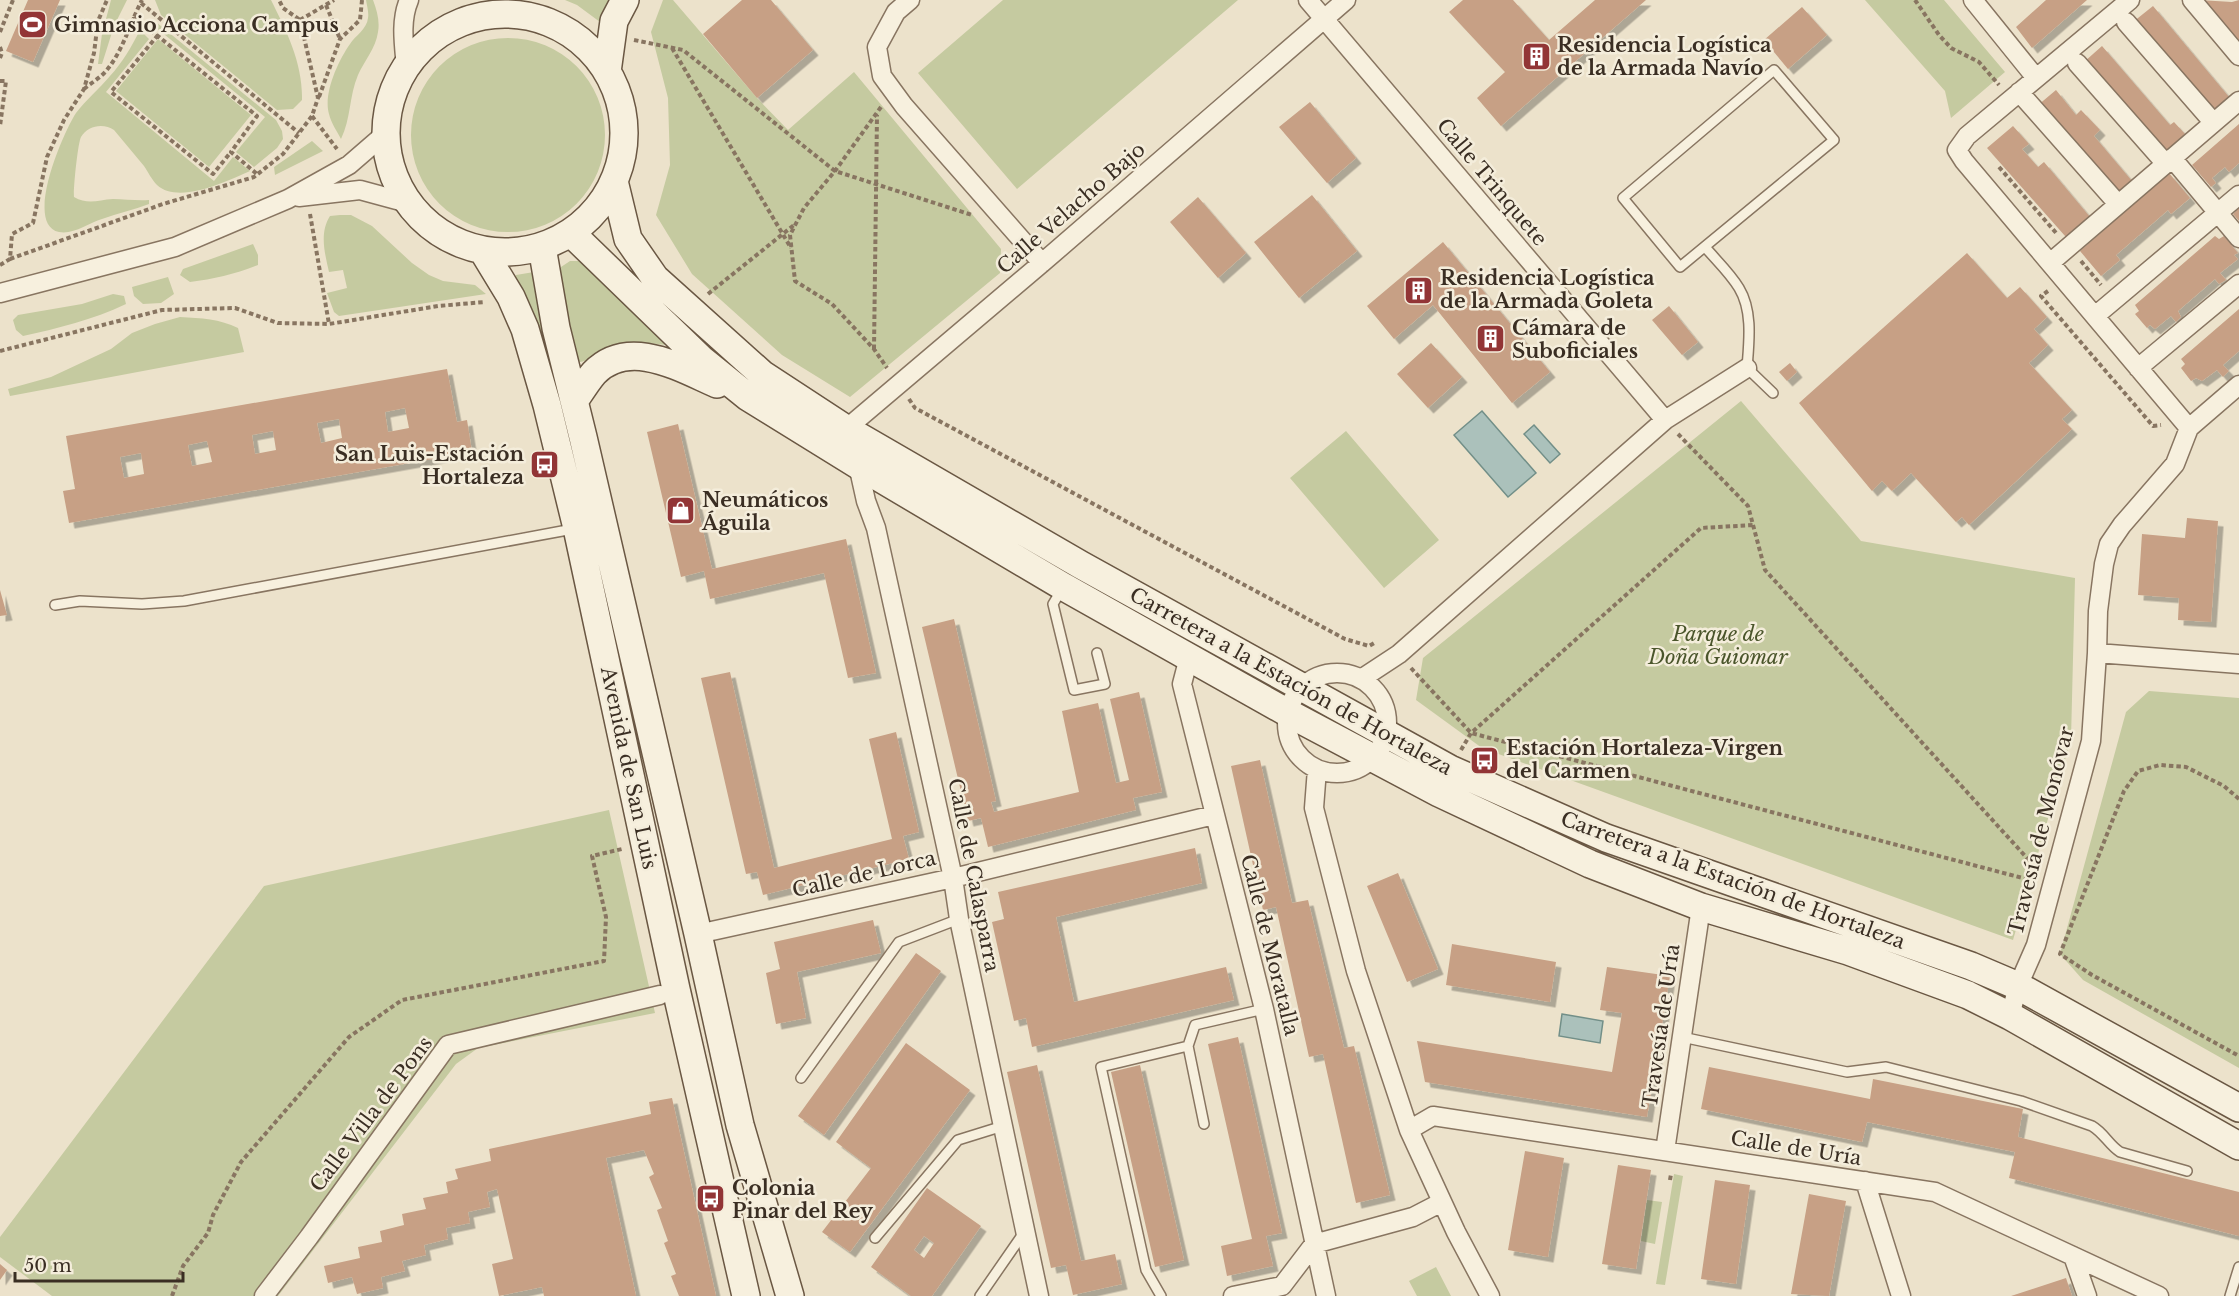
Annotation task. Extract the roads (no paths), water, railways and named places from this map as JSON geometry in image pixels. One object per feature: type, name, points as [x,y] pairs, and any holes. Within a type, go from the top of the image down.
[{"type":"street","points":[[406,67],[403,38],[405,10],[409,0]]},
{"type":"street","points":[[607,72],[614,21],[625,0]]},
{"type":"street","points":[[910,0],[896,12],[877,47],[882,76],[1042,263]]},
{"type":"street","name":"Calle Trinquete","points":[[1308,0],[1665,420]]},
{"type":"street","name":"Calle Velacho Bajo","points":[[846,429],[1346,0]]},
{"type":"street","points":[[2130,0],[1967,136],[1957,150],[2189,428],[2239,385]]},
{"type":"street","points":[[2192,0],[2239,56]]},
{"type":"street","points":[[1981,3],[2036,78]]},
{"type":"street","points":[[525,7],[544,21],[573,35],[589,49],[607,72],[617,92],[623,117],[624,142],[621,161],[614,181],[594,213],[571,233],[542,247],[505,253],[483,251],[459,244],[436,231],[408,202],[394,177],[388,155],[386,133],[388,112],[393,94],[406,67],[444,31],[457,24],[525,7]]},
{"type":"street","points":[[2126,22],[2213,122]]},
{"type":"street","points":[[2077,63],[2239,238]]},
{"type":"street","points":[[2017,95],[2118,204]]},
{"type":"street","points":[[2050,263],[2239,101]]},
{"type":"street","points":[[0,293],[175,247],[288,199],[349,165],[386,133]]},
{"type":"street","name":"Carretera a la Estación de Hortaleza","points":[[614,181],[628,239],[655,278],[762,374],[846,429],[1081,565],[1450,769],[1606,838],[1971,966],[2018,986],[2239,1108]]},
{"type":"street","points":[[288,199],[360,190],[408,202]]},
{"type":"street","points":[[2095,316],[2239,195]]},
{"type":"street","name":"Carretera a la Estación de Hortaleza","points":[[571,233],[700,359],[748,397],[858,465],[1064,586],[1288,713],[1439,793],[1590,864],[1701,907],[1848,951],[1957,991],[2010,1016],[2239,1146]]},
{"type":"street","name":"Avenida de San Luis","points":[[542,247],[556,328],[698,934],[740,1125],[790,1296]]},
{"type":"street","name":"Avenida de San Luis","points":[[483,251],[511,297],[525,329],[547,405],[577,528],[679,1000],[746,1296]]},
{"type":"street","points":[[2138,368],[2239,284]]},
{"type":"street","name":"Carretera a la Estación de Hortaleza","points":[[574,400],[595,372],[613,361],[633,356],[653,356],[748,397]]},
{"type":"street","points":[[1361,679],[1399,654],[1665,420],[1747,368]]},
{"type":"street","name":"Travesía de Monóvar","points":[[2010,1016],[2018,986],[2036,945],[2091,741],[2098,611],[2109,544],[2122,525],[2175,464],[2189,428]]},
{"type":"street","name":"Calle de Calasparra","points":[[858,465],[866,501],[876,528],[953,878],[959,919],[1040,1296]]},
{"type":"street","points":[[2097,654],[2239,664]]},
{"type":"street","name":"Calle de Moratalla","points":[[1189,657],[1182,684],[1264,1010],[1326,1296]]},
{"type":"street","points":[[1330,673],[1346,673],[1361,679],[1374,688],[1387,717],[1386,733],[1381,747],[1360,767],[1346,772],[1332,773],[1317,769],[1303,760],[1293,746],[1288,730],[1288,713],[1293,699],[1301,688],[1314,678],[1330,673]]},
{"type":"street","points":[[1317,769],[1314,808],[1356,971],[1409,1130],[1442,1202],[1490,1296]]},
{"type":"street","name":"Calle de Lorca","points":[[698,934],[953,878],[1214,815]]},
{"type":"street","name":"Travesía de Uría","points":[[1665,1151],[1701,907]]},
{"type":"street","name":"Calle Villa de Pons","points":[[264,1296],[448,1045],[660,995]]},
{"type":"street","name":"Calle de Uría","points":[[1409,1130],[1433,1116],[1935,1192],[2159,1296]]},
{"type":"street","points":[[1864,1181],[1901,1296]]},
{"type":"street","points":[[1233,1296],[1254,1294],[1282,1286],[1314,1244],[1413,1217],[1442,1202]]},
{"type":"street","points":[[2073,1256],[2087,1296]]},
{"type":"lane","points":[[1774,70],[1834,140],[1705,247],[1680,267],[1623,198],[1774,70]]},
{"type":"lane","points":[[1705,247],[1739,288],[1746,305],[1749,331],[1747,368],[1773,393]]},
{"type":"lane","points":[[55,605],[80,601],[142,604],[183,601],[577,528]]},
{"type":"lane","points":[[1064,586],[1053,604],[1074,690],[1105,684],[1097,654]]},
{"type":"lane","points":[[801,1078],[899,942],[959,919]]},
{"type":"lane","points":[[1204,1124],[1188,1046],[1195,1025],[1264,1010]]},
{"type":"lane","points":[[1682,1037],[1847,1072],[1886,1067],[2021,1101],[2098,1129],[2112,1147],[2120,1152],[2187,1171]]},
{"type":"lane","points":[[1161,1296],[1146,1270],[1101,1067],[1188,1046]]},
{"type":"lane","points":[[875,1238],[958,1140],[1003,1126]]},
{"type":"lane","points":[[980,1296],[1026,1231]]},
{"type":"lane","points":[[2230,1296],[2239,1267]]},
{"type":"water","points":[[1482,411],[1536,473],[1508,497],[1454,435]]},
{"type":"water","points":[[1534,425],[1560,454],[1550,463],[1524,434]]},
{"type":"water","points":[[1562,1014],[1603,1021],[1600,1043],[1559,1036]]},
{"type":"place","name":"Gimnasio Acciona Campus","points":[[33,25]]},
{"type":"place","name":"Residencia Logística de la Armada Navío","points":[[1536,56]]},
{"type":"place","name":"Residencia Logística de la Armada Goleta","points":[[1419,290]]},
{"type":"place","name":"Cámara de Suboficiales","points":[[1491,339]]},
{"type":"place","name":"San Luis-Estación Hortaleza","points":[[545,465]]},
{"type":"place","name":"Neumáticos Águila","points":[[681,511]]},
{"type":"place","name":"Estación Hortaleza-Virgen del Carmen","points":[[1485,760]]},
{"type":"place","name":"Colonia Pinar del Rey","points":[[711,1199]]},
{"type":"park label","name":"Parque de Doña Guiomar","points":[[1718,646]]}]
